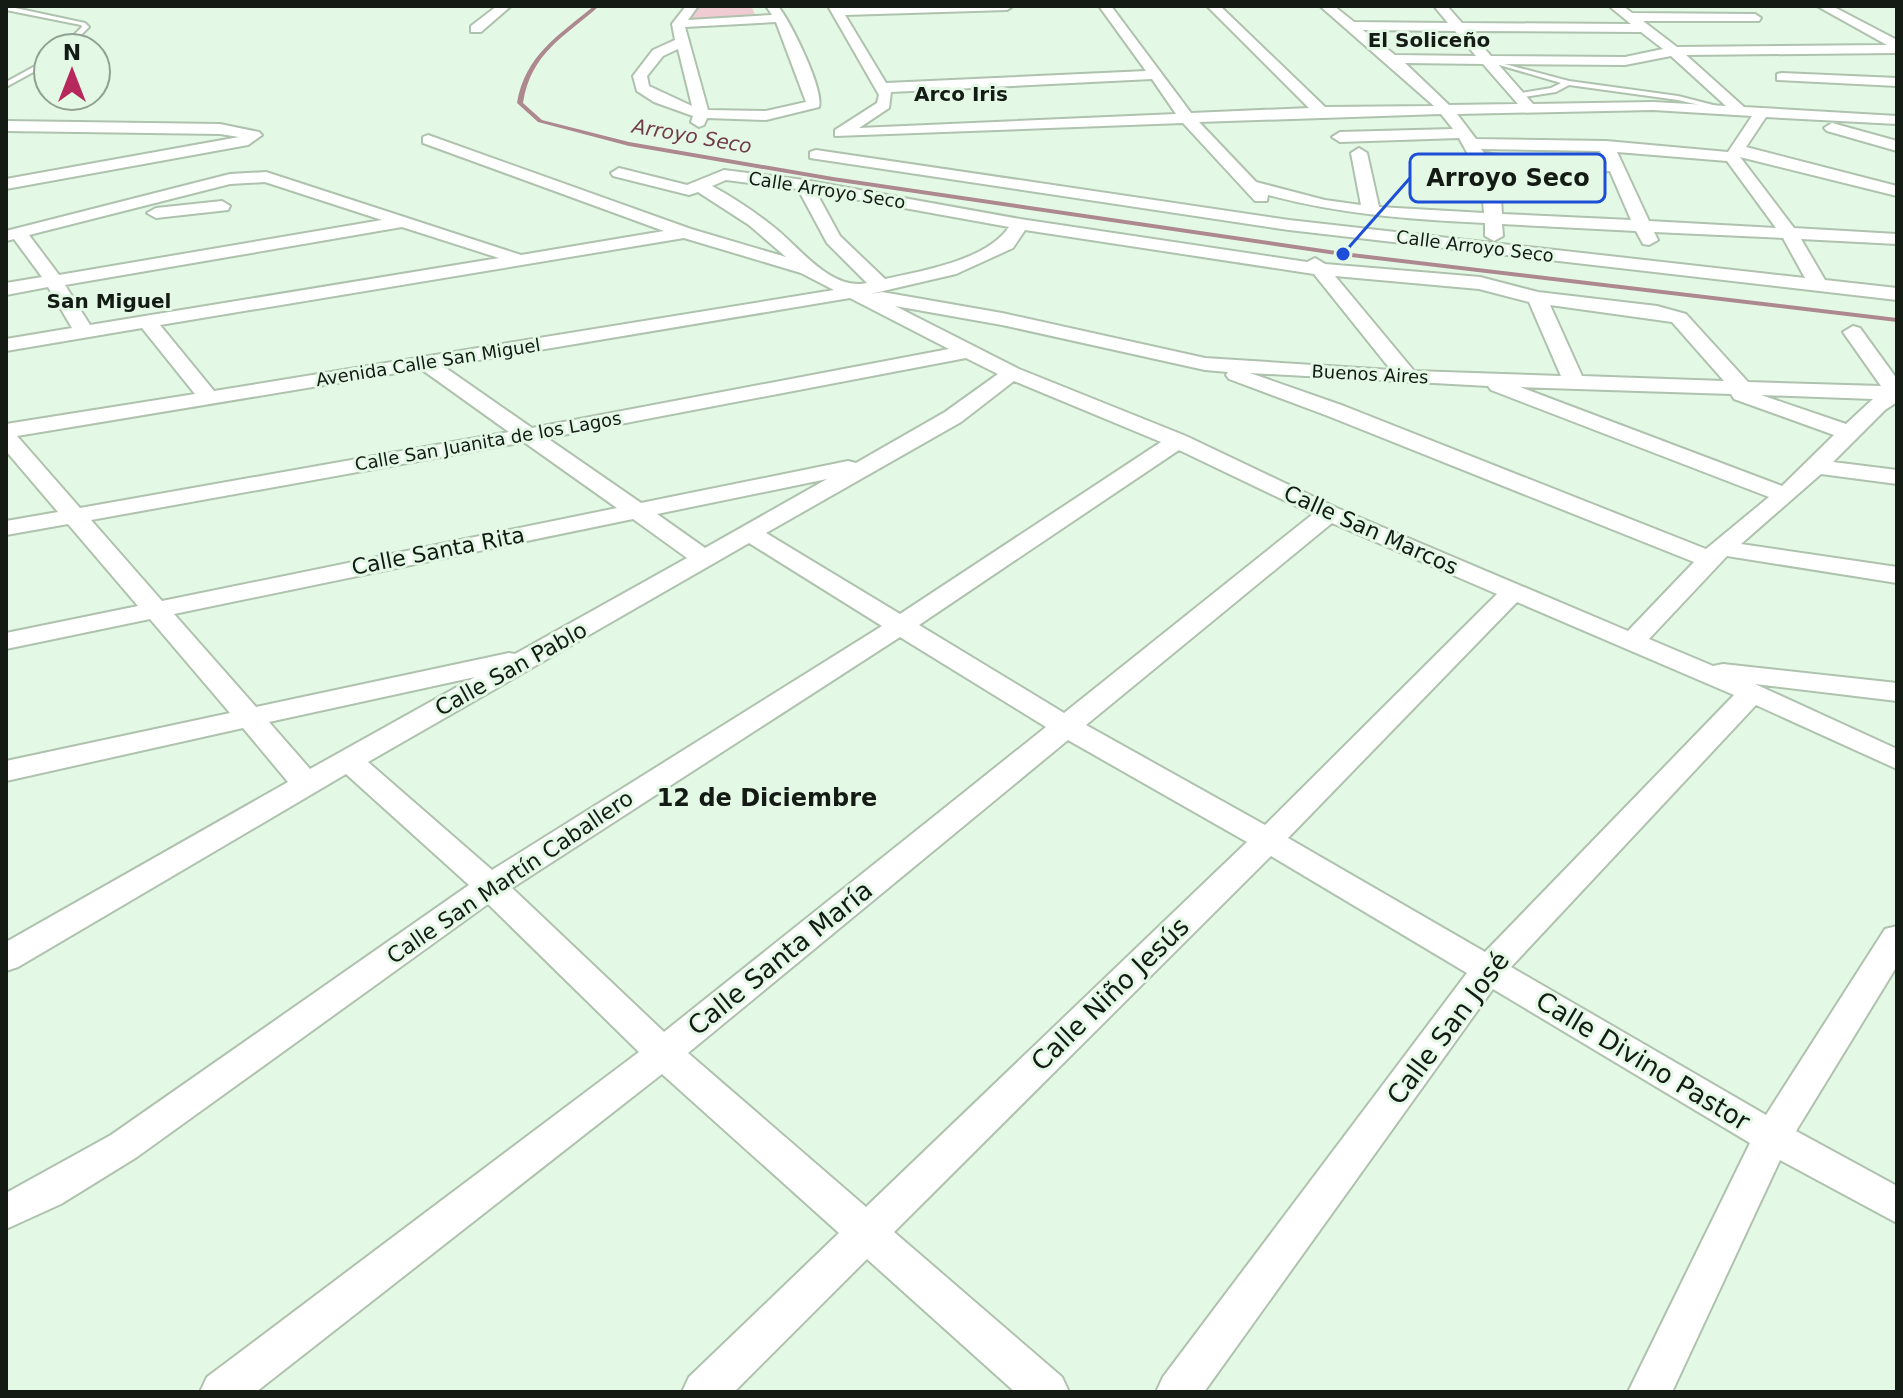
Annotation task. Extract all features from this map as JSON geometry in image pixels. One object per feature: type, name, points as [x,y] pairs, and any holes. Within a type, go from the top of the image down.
[{"type":"street","points":[[476,29],[505,6]]},
{"type":"street","points":[[692,6],[678,24],[700,118]]},
{"type":"street","points":[[840,133],[884,105],[886,95],[836,9],[1007,6]]},
{"type":"street","points":[[1105,6],[1187,118],[1292,228],[1316,264],[1408,377]]},
{"type":"street","points":[[1213,6],[1321,112]]},
{"type":"street","points":[[1326,6],[1447,109],[1472,144],[1491,190],[1496,219],[1493,248]]},
{"type":"street","points":[[1440,6],[1531,110]]},
{"type":"street","points":[[1615,6],[1674,51],[1734,110]]},
{"type":"street","points":[[1737,6],[1802,51]]},
{"type":"street","points":[[1823,6],[1897,47]]},
{"type":"street","points":[[678,24],[776,12],[814,104],[793,112],[700,118],[674,106],[642,88],[640,76],[658,53],[681,42]]},
{"type":"street","points":[[1631,17],[1767,26]]},
{"type":"street","points":[[1349,26],[1644,28]]},
{"type":"street","points":[[1387,59],[1625,61],[1674,51],[1897,47]]},
{"type":"street","points":[[881,88],[1153,75]]},
{"type":"street","points":[[1782,77],[1897,82]]},
{"type":"street","points":[[840,133],[1321,112],[1653,106],[1897,120]]},
{"type":"street","points":[[1734,153],[1761,113]]},
{"type":"street","points":[[1782,113],[1897,146]]},
{"type":"street","points":[[6,126],[219,137],[69,173],[6,184]]},
{"type":"street","name":"Calle Arroyo Seco","points":[[840,133],[816,155],[1292,228],[1897,294]]},
{"type":"street","points":[[1340,137],[1734,153],[1897,191]]},
{"type":"street","points":[[428,140],[685,233],[807,269]]},
{"type":"street","points":[[1472,144],[1516,163],[1563,168],[1616,166]]},
{"type":"street","points":[[1606,146],[1660,268]]},
{"type":"street","points":[[1359,153],[1371,212]]},
{"type":"street","points":[[1734,153],[1788,232],[1818,285]]},
{"type":"street","points":[[6,171],[69,173]]},
{"type":"street","points":[[619,173],[694,188],[726,200],[790,249],[807,269]]},
{"type":"street","name":"Calle Arroyo Seco","points":[[694,188],[724,175],[804,185],[1020,224],[1480,283],[1537,298],[1606,304],[1679,318],[1741,387]]},
{"type":"street","points":[[83,331],[54,281],[12,235],[230,179],[266,177],[522,259]]},
{"type":"street","points":[[804,185],[833,239],[881,286]]},
{"type":"street","points":[[1248,185],[1324,205],[1371,212],[1897,239]]},
{"type":"street","points":[[110,212],[117,218],[222,206]]},
{"type":"street","points":[[6,289],[400,222]]},
{"type":"street","name":"Avenida Calle San Miguel","points":[[6,434],[849,293],[950,270],[1007,244],[1020,224]]},
{"type":"street","points":[[6,345],[685,233]]},
{"type":"street","name":"Calle San Marcos","points":[[807,269],[849,293],[1012,373],[1178,441],[1329,513],[1752,693],[1897,760]]},
{"type":"street","name":"Buenos Aires","points":[[849,293],[1002,319],[1205,364],[1408,377],[1897,393]]},
{"type":"street","points":[[1537,298],[1574,381]]},
{"type":"street","points":[[146,321],[210,399]]},
{"type":"street","points":[[1631,643],[1716,554],[1786,495],[1877,405],[1897,393],[1853,332]]},
{"type":"street","name":"Calle San Juanita de los Lagos","points":[[6,528],[528,435],[970,351]]},
{"type":"street","points":[[424,362],[705,559]]},
{"type":"street","points":[[1205,364],[1716,554],[1897,575]]},
{"type":"street","name":"Calle San Pablo","points":[[6,958],[305,782],[349,761],[539,654],[953,417],[1012,373]]},
{"type":"street","points":[[1475,378],[1786,495]]},
{"type":"street","points":[[1714,386],[1848,432]]},
{"type":"street","points":[[6,434],[305,782]]},
{"type":"street","name":"Calle San Martín Caballero","points":[[6,1212],[47,1192],[124,1146],[490,886],[901,625],[1178,441]]},
{"type":"street","name":"Calle Santa Rita","points":[[6,641],[870,463]]},
{"type":"street","points":[[1815,466],[1897,477]]},
{"type":"street","name":"Calle Santa María","points":[[222,1392],[663,1053],[1329,513]]},
{"type":"street","name":"Calle Divino Pastor","points":[[749,533],[1065,726],[1268,840],[1772,1137],[1897,1206]]},
{"type":"street","name":"Calle Niño Jesús","points":[[704,1392],[1268,840],[1513,592]]},
{"type":"street","points":[[6,771],[539,654]]},
{"type":"street","points":[[1694,669],[1897,692]]},
{"type":"street","name":"Calle San José","points":[[1178,1392],[1488,970],[1752,693]]},
{"type":"street","points":[[349,761],[490,886],[663,1053],[1047,1392]]},
{"type":"street","points":[[1650,1392],[1772,1137],[1897,938]]},
{"type":"lane","points":[[6,8],[83,24],[86,27],[83,32]]},
{"type":"lane","points":[[1484,59],[1568,83],[1678,98],[1734,110]]},
{"type":"lane","points":[[6,85],[32,70]]},
{"type":"lane","points":[[1518,96],[1553,90],[1568,83]]},
{"type":"shaded area","points":[[699,6],[751,6],[756,16],[686,20]]},
{"type":"waterway","name":"Arroyo Seco","points":[[597,6],[547,48],[528,73],[520,103],[540,121],[629,144],[833,179],[1343,254],[1897,320]]},
{"type":"place","name":"Arroyo Seco","points":[[1343,254]]},
{"type":"district","name":"El Soliceño","points":[[1429,40]]},
{"type":"district","name":"Arco Iris","points":[[961,94]]},
{"type":"district","name":"San Miguel","points":[[109,301]]},
{"type":"district","name":"12 de Diciembre","points":[[767,798]]}]
